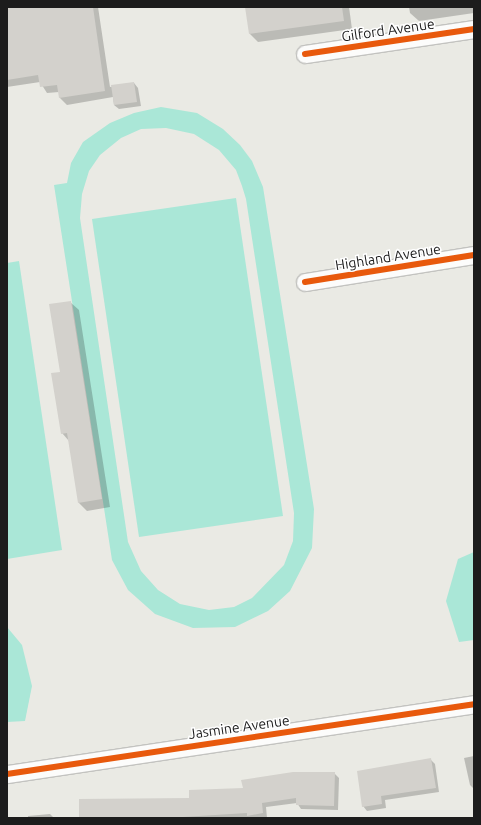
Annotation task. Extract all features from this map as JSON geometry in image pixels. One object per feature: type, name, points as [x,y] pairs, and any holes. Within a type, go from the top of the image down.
[{"type":"street","name":"Gilford Avenue","points":[[305,54],[474,29]]},
{"type":"street","name":"Highland Avenue","points":[[305,282],[474,255]]},
{"type":"street","name":"Jasmine Avenue","points":[[7,774],[474,704]]},
{"type":"green space","points":[[161,107],[197,113],[223,129],[240,145],[252,161],[263,187],[314,509],[312,548],[290,591],[268,611],[235,627],[193,628],[155,614],[128,590],[112,560],[54,185],[67,183],[71,163],[83,142],[110,123],[134,113]],"holes":[[[166,128],[194,134],[219,150],[236,170],[246,199],[294,513],[293,541],[284,565],[252,598],[234,607],[209,610],[180,604],[158,590],[141,571],[128,542],[80,218],[82,194],[89,171],[100,155],[121,138],[141,129]]]},
{"type":"green space","points":[[236,198],[283,516],[139,537],[92,219]]},
{"type":"green space","points":[[19,261],[62,550],[7,559],[7,263]]},
{"type":"green space","points":[[474,552],[474,640],[459,642],[446,601],[458,559]]},
{"type":"green space","points":[[7,627],[22,645],[32,686],[25,721],[7,722]]},
{"type":"building","points":[[7,7],[93,7],[105,91],[59,98],[57,85],[40,87],[38,75],[7,80]]},
{"type":"building","points":[[245,7],[342,7],[344,21],[249,34]]},
{"type":"building","points":[[134,82],[137,102],[114,105],[111,85]]},
{"type":"building","points":[[71,301],[102,499],[78,503],[67,433],[61,434],[51,373],[60,372],[49,304]]},
{"type":"building","points":[[431,758],[436,788],[381,796],[382,804],[362,807],[357,771]]},
{"type":"building","points":[[293,772],[335,772],[334,806],[296,805],[296,798],[262,803],[263,813],[247,816],[247,813],[167,818],[79,818],[79,799],[189,798],[189,790],[243,788],[241,780]]},
{"type":"cycle path","points":[[305,54],[474,29]]},
{"type":"cycle path","points":[[305,282],[474,255]]},
{"type":"cycle path","points":[[7,774],[474,704]]}]
